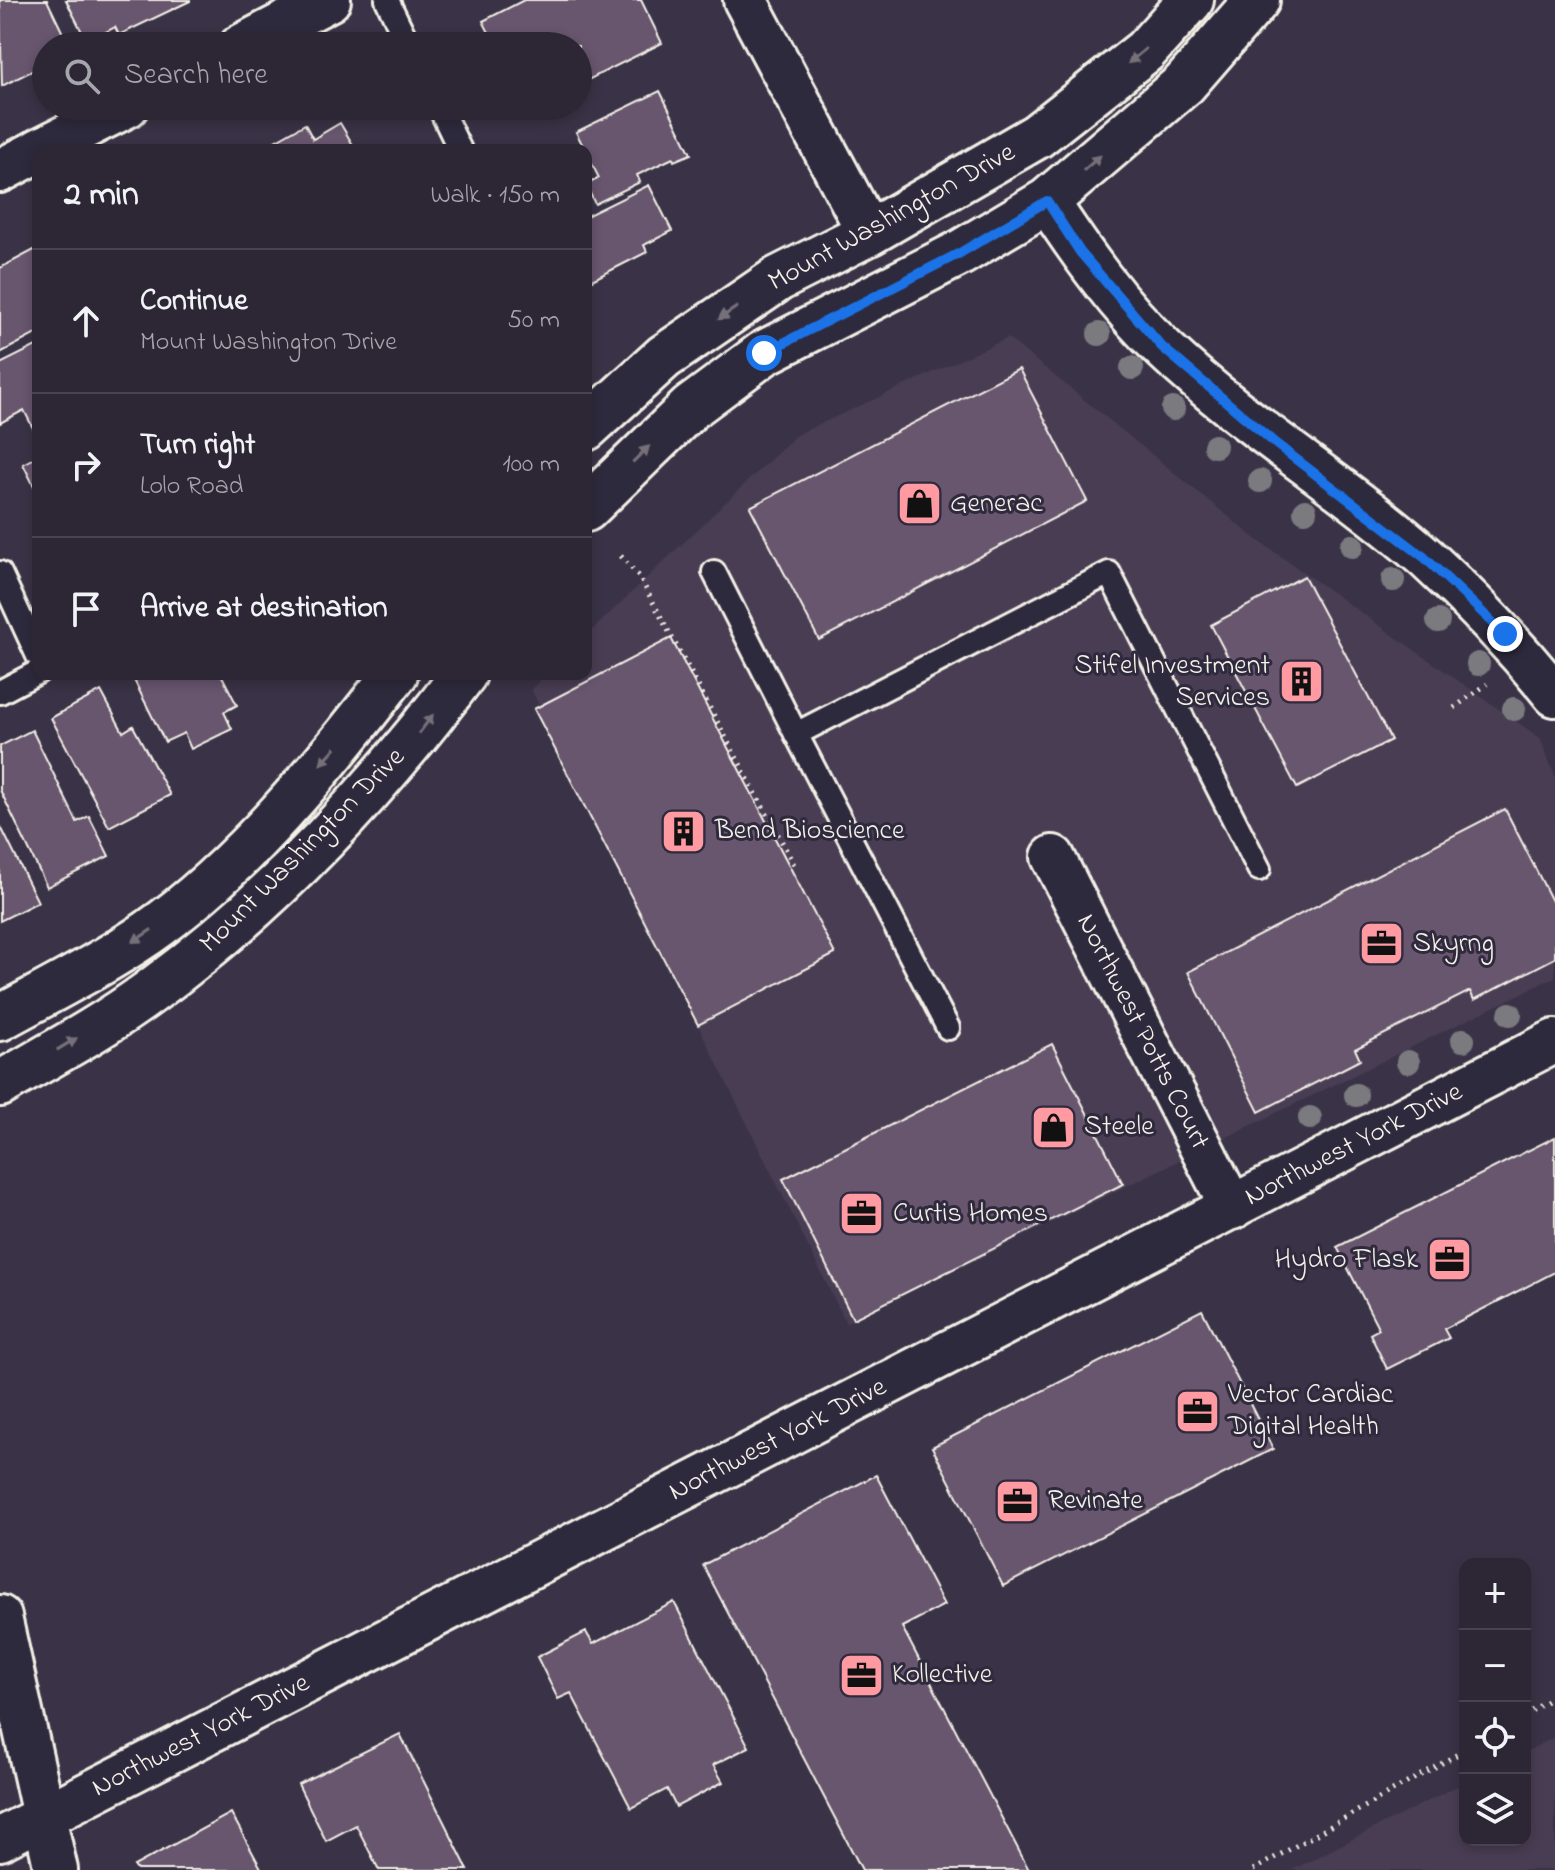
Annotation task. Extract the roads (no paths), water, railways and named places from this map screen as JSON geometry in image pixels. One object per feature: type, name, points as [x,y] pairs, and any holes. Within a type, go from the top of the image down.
[{"type":"main road","name":"Mount Washington Drive","points":[[592,423],[664,357],[778,279],[869,233],[1037,136],[1145,51],[1191,0]]},
{"type":"main road","name":"Mount Washington Drive","points":[[592,503],[690,408],[764,353],[960,253],[1047,201],[1184,84],[1257,0]]},
{"type":"main road","name":"Mount Washington Drive","points":[[0,1018],[147,933],[190,900],[235,859],[359,722],[390,680]]},
{"type":"main road","name":"Mount Washington Drive","points":[[0,1084],[147,995],[214,942],[265,897],[404,754],[460,680]]},
{"type":"street","points":[[268,32],[329,0]]},
{"type":"street","points":[[745,0],[869,233]]},
{"type":"street","points":[[57,144],[110,126]]},
{"type":"street","points":[[0,171],[32,154]]},
{"type":"street","points":[[1047,201],[1080,252],[1162,347],[1276,444],[1424,557],[1505,634],[1555,695]]},
{"type":"street","name":"Northwest Potts Court","points":[[1053,857],[1232,1208]]},
{"type":"street","name":"Northwest York Drive","points":[[0,1839],[1555,1041]]},
{"type":"street","points":[[0,1617],[56,1870]]},
{"type":"lane","points":[[387,0],[402,32]]},
{"type":"lane","points":[[446,120],[457,144]]},
{"type":"lane","points":[[714,572],[948,1028]]},
{"type":"lane","points":[[0,573],[32,643]]},
{"type":"lane","points":[[796,734],[1109,573],[1259,869]]},
{"type":"lane","points":[[0,692],[32,675]]},
{"type":"place","name":"Generac","points":[[919,504]]},
{"type":"place","name":"Stifel Investment Services","points":[[1301,682]]},
{"type":"place","name":"Bend Bioscience","points":[[684,831]]},
{"type":"place","name":"Skyrng","points":[[1382,944]]},
{"type":"place","name":"Steele","points":[[1053,1127]]},
{"type":"place","name":"Curtis Homes","points":[[862,1214]]},
{"type":"place","name":"Hydro Flask","points":[[1449,1260]]},
{"type":"place","name":"Vector Cardiac Digital Health","points":[[1197,1411]]},
{"type":"place","name":"Revinate","points":[[1017,1501]]},
{"type":"place","name":"Kollective","points":[[861,1675]]}]
